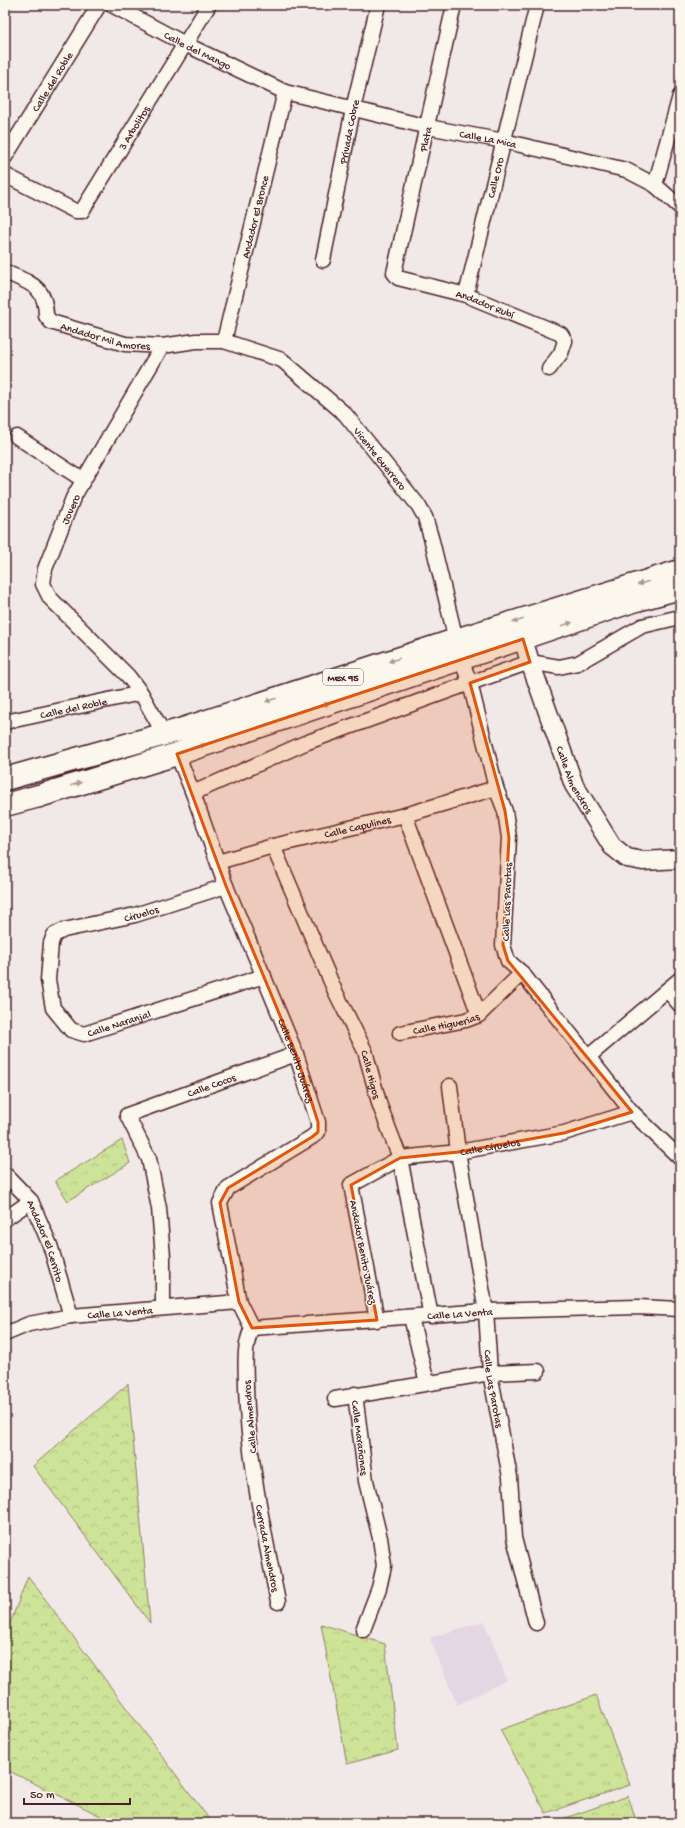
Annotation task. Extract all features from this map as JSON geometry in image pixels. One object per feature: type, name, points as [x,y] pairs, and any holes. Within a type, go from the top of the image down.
[{"type":"highway","name":"MEX 95","points":[[5,805],[177,754],[459,650],[680,571]]},
{"type":"highway","name":"MEX 95","points":[[5,779],[459,650],[523,639],[630,602],[680,588]]},
{"type":"street","name":"Calle del Mango","points":[[110,5],[184,44],[285,92]]},
{"type":"street","name":"Calle del Roble","points":[[5,157],[110,5]]},
{"type":"street","name":"3 Arbolitos","points":[[5,176],[75,211],[82,210],[209,5]]},
{"type":"street","name":"Privada Cobre","points":[[323,260],[354,109],[378,5]]},
{"type":"street","name":"Plata","points":[[396,276],[454,5]]},
{"type":"street","name":"Calle Oro","points":[[466,295],[537,5]]},
{"type":"street","name":"Calle La Mica","points":[[285,92],[428,127],[504,141],[626,170],[656,185],[680,207]]},
{"type":"street","name":"Andador El Bronce","points":[[224,341],[285,92]]},
{"type":"street","points":[[656,185],[665,146],[680,96]]},
{"type":"street","name":"Andador Mil Amores","points":[[5,272],[38,288],[46,304],[46,316],[51,322],[125,344],[162,346]]},
{"type":"street","name":"Andador Rubí","points":[[396,276],[466,295],[561,334],[566,341],[561,352],[549,369]]},
{"type":"street","points":[[162,346],[196,341],[224,341]]},
{"type":"street","name":"Vicente Guerrero","points":[[224,341],[282,360],[345,414],[418,505],[425,517],[432,541],[459,650]]},
{"type":"street","name":"Jovero","points":[[162,346],[83,480],[74,498],[45,569],[43,584],[50,598],[128,676],[141,694],[164,734]]},
{"type":"street","points":[[17,437],[83,480]]},
{"type":"street","points":[[193,793],[305,743],[470,683],[530,662],[559,667],[578,663],[642,626],[680,617]]},
{"type":"street","name":"Calle Almendros","points":[[523,639],[574,785],[612,846],[627,858],[643,861],[680,859]]},
{"type":"street","name":"Calle Las Parotas","points":[[459,650],[470,683],[496,788],[505,811],[509,838],[503,945],[508,961],[522,973],[632,1112],[680,1158]]},
{"type":"street","name":"Calle del Roble","points":[[5,722],[141,694]]},
{"type":"street","name":"Calle Benito Juárez","points":[[177,754],[193,793],[226,886],[296,1054],[318,1122],[318,1132],[228,1188],[220,1203],[239,1302],[250,1334]]},
{"type":"street","name":"Calle Capulines","points":[[218,862],[273,846],[405,815],[496,788]]},
{"type":"street","points":[[405,815],[478,1016]]},
{"type":"street","name":"Calle Higos","points":[[273,846],[335,991],[365,1051],[380,1106],[400,1158],[431,1316]]},
{"type":"street","name":"Ciruelos","points":[[54,934],[64,930],[134,915],[226,886]]},
{"type":"street","name":"Calle Naranjal","points":[[54,934],[51,943],[48,980],[53,1008],[71,1030],[84,1034],[264,976]]},
{"type":"street","name":"Calle Higuerias","points":[[400,1033],[466,1020],[478,1016],[522,973]]},
{"type":"street","points":[[588,1057],[680,979]]},
{"type":"street","points":[[667,990],[680,1005]]},
{"type":"street","name":"Calle Cocos","points":[[163,1307],[164,1257],[159,1208],[150,1159],[128,1115],[296,1054]]},
{"type":"street","name":"Calle Las Parotas","points":[[450,1086],[458,1152],[486,1311],[490,1373],[510,1477],[514,1538],[536,1623]]},
{"type":"street","name":"Calle Ciruelos","points":[[351,1185],[400,1158],[458,1152],[564,1133],[632,1112]]},
{"type":"street","name":"Andador El Cerrito","points":[[5,1174],[31,1201],[50,1245],[71,1316]]},
{"type":"street","name":"Andador Benito Juárez","points":[[351,1185],[376,1320]]},
{"type":"street","points":[[5,1220],[31,1201]]},
{"type":"street","name":"Calle La Venta","points":[[5,1334],[29,1324],[71,1316],[163,1307],[239,1302]]},
{"type":"street","name":"Calle La Venta","points":[[250,1334],[411,1316],[431,1316],[486,1311],[638,1307],[680,1310]]},
{"type":"street","points":[[411,1316],[427,1383]]},
{"type":"street","name":"Calle Almendros","points":[[250,1334],[245,1350],[247,1417],[257,1494]]},
{"type":"street","points":[[335,1399],[355,1394],[490,1373],[538,1371]]},
{"type":"street","name":"Calle Marañonas","points":[[355,1394],[366,1481],[380,1538],[384,1566],[379,1588],[363,1630]]},
{"type":"street","name":"Cerrada Almendros","points":[[257,1494],[278,1602]]},
{"type":"highlighted area","points":[[523,639],[530,662],[470,683],[505,811],[509,838],[503,945],[508,961],[632,1112],[564,1133],[458,1152],[400,1158],[351,1185],[377,1320],[252,1328],[239,1302],[220,1203],[228,1188],[312,1137],[318,1132],[318,1122],[296,1054],[226,886],[177,754]]},
{"type":"shaded area","points":[[484,1621],[507,1680],[457,1705],[430,1638]]},
{"type":"green space","points":[[122,1140],[130,1163],[68,1201],[55,1181]]},
{"type":"green space","points":[[128,1384],[150,1623],[33,1466]]},
{"type":"green space","points":[[28,1576],[212,1823],[115,1823],[5,1769],[5,1637]]},
{"type":"green space","points":[[321,1624],[385,1644],[398,1750],[347,1764]]},
{"type":"green space","points":[[596,1695],[630,1785],[546,1813],[500,1730]]},
{"type":"green space","points":[[628,1796],[637,1823],[551,1823]]}]
